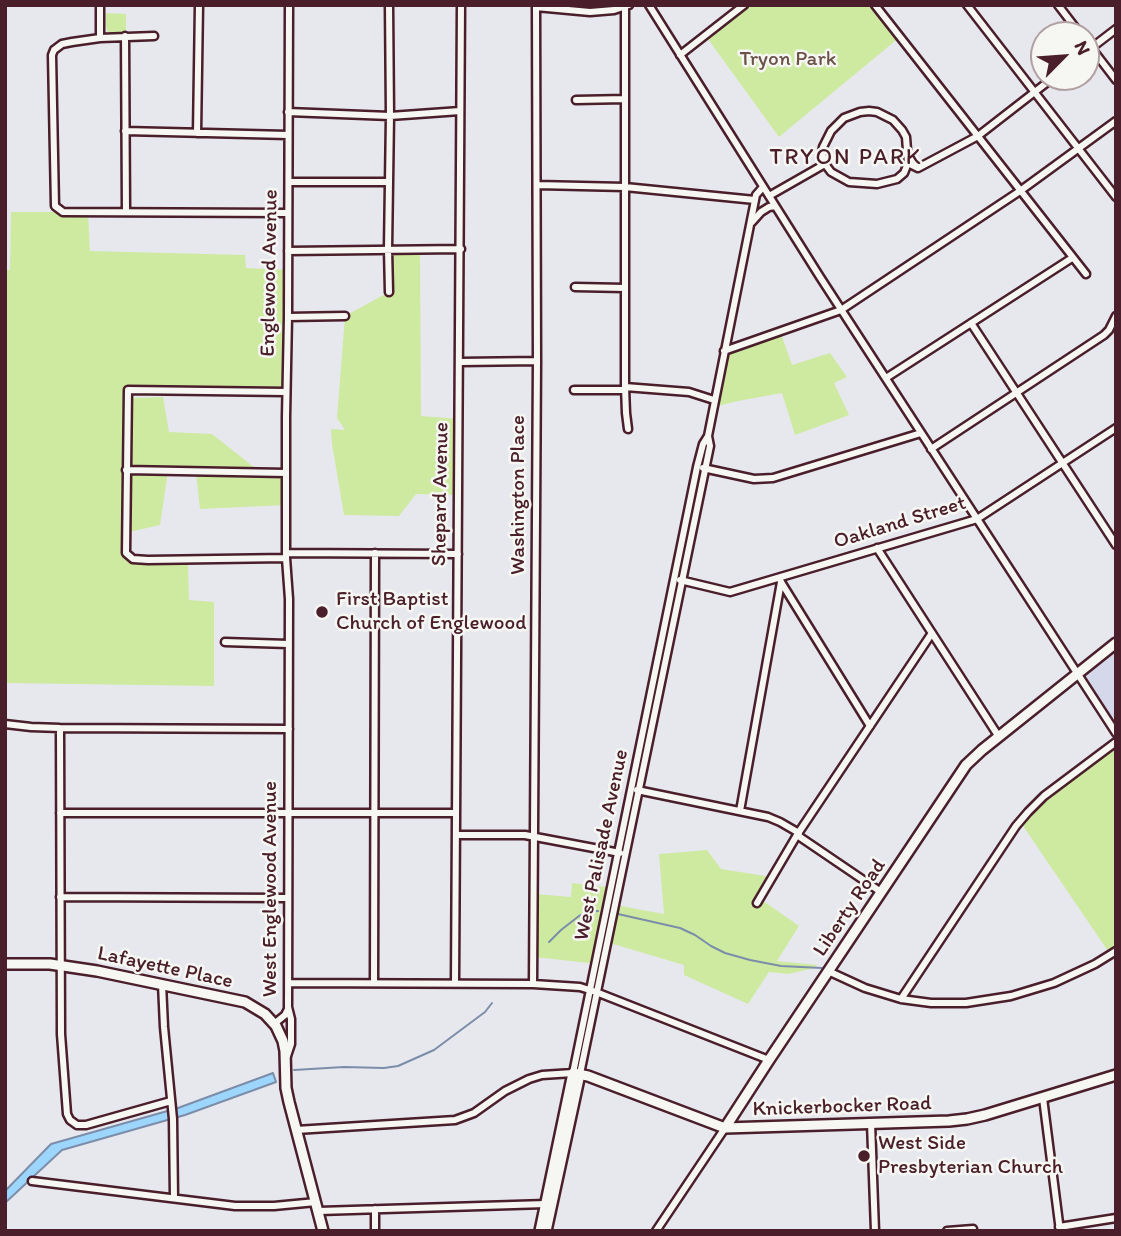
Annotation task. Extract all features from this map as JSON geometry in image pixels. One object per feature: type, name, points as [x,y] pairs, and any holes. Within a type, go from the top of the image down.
[{"type":"main road","name":"Liberty Road","points":[[725,1128],[966,765],[1116,643]]},
{"type":"main road","name":"Lafayette Place","points":[[5,964],[85,968],[162,984],[249,1004],[265,1014],[274,1024]]},
{"type":"main road","points":[[274,1024],[282,1038],[286,1058]]},
{"type":"main road","name":"West Englewood Avenue","points":[[286,1058],[288,1097],[323,1231]]},
{"type":"main road","name":"Knickerbocker Road","points":[[577,1073],[725,1128],[967,1119],[1116,1075]]},
{"type":"main road","name":"West Palisade Avenue","points":[[546,1231],[577,1073]]},
{"type":"main road","name":"West Palisade Avenue","points":[[540,1231],[549,1205]]},
{"type":"street","points":[[100,5],[100,37]]},
{"type":"street","points":[[197,133],[199,5]]},
{"type":"street","name":"Englewood Avenue","points":[[286,542],[289,5]]},
{"type":"street","points":[[389,5],[389,292]]},
{"type":"street","name":"Shepard Avenue","points":[[455,984],[461,5]]},
{"type":"street","points":[[649,5],[841,310],[1116,733]]},
{"type":"street","points":[[680,55],[744,5]]},
{"type":"street","points":[[875,5],[1086,274]]},
{"type":"street","points":[[967,5],[1116,197]]},
{"type":"street","points":[[1058,5],[1070,21]]},
{"type":"street","points":[[536,6],[590,12],[627,6],[625,388],[628,429]]},
{"type":"street","name":"Washington Place","points":[[533,984],[536,6]]},
{"type":"street","points":[[1100,41],[1116,29]]},
{"type":"street","points":[[125,36],[126,211]]},
{"type":"street","points":[[154,36],[100,37],[62,44],[52,55],[55,205],[58,210],[288,213]]},
{"type":"street","points":[[1100,62],[1116,80]]},
{"type":"street","points":[[908,163],[918,168],[978,136],[1035,92]]},
{"type":"street","points":[[576,100],[625,99]]},
{"type":"street","points":[[288,112],[390,116],[460,111]]},
{"type":"street","points":[[860,112],[886,115],[898,124],[906,138],[908,163],[904,173],[897,179],[877,184],[849,182],[831,172],[825,164],[823,147],[831,131],[844,118],[860,112]]},
{"type":"street","points":[[724,351],[841,310],[1020,191],[1116,121]]},
{"type":"street","points":[[125,131],[288,135]]},
{"type":"street","points":[[769,196],[825,164]]},
{"type":"street","points":[[289,182],[389,182]]},
{"type":"street","points":[[537,185],[625,187],[755,200]]},
{"type":"street","name":"West Palisade Avenue","points":[[577,1073],[701,468],[703,444],[708,436],[756,195],[763,187]]},
{"type":"street","points":[[749,227],[761,212],[769,206],[775,206]]},
{"type":"street","points":[[288,251],[461,249]]},
{"type":"street","points":[[886,378],[1072,258]]},
{"type":"street","points":[[575,287],[625,288]]},
{"type":"street","points":[[288,317],[345,316]]},
{"type":"street","points":[[931,449],[1104,335],[1116,316]]},
{"type":"street","points":[[971,323],[1116,545]]},
{"type":"street","points":[[460,362],[537,361]]},
{"type":"street","points":[[574,390],[625,388],[689,392],[714,400]]},
{"type":"street","points":[[286,392],[128,390],[126,552],[134,559],[148,560],[375,553],[458,554]]},
{"type":"street","name":"Oakland Street","points":[[678,580],[730,592],[780,580],[977,519],[1116,428]]},
{"type":"street","points":[[701,468],[754,479],[773,478],[921,433]]},
{"type":"street","points":[[126,470],[286,473]]},
{"type":"street","name":"West Englewood Avenue","points":[[286,542],[289,599],[288,1007],[291,1019],[291,1044],[286,1058]]},
{"type":"street","points":[[877,548],[999,737]]},
{"type":"street","points":[[374,983],[375,553]]},
{"type":"street","points":[[780,580],[870,726]]},
{"type":"street","points":[[740,811],[780,580]]},
{"type":"street","points":[[757,903],[798,834],[932,633]]},
{"type":"street","points":[[225,642],[288,644]]},
{"type":"street","points":[[5,724],[60,728],[289,729]]},
{"type":"street","points":[[60,728],[61,1034],[66,1107],[70,1120],[77,1125],[86,1125],[171,1102]]},
{"type":"street","points":[[901,999],[1016,826],[1045,796],[1116,742]]},
{"type":"street","points":[[635,789],[780,822],[881,892]]},
{"type":"street","points":[[60,813],[456,813]]},
{"type":"street","points":[[456,835],[534,836],[622,854]]},
{"type":"street","points":[[61,897],[288,898]]},
{"type":"street","points":[[828,971],[865,988],[901,999],[931,1003],[966,1003],[1032,990],[1075,974],[1116,951]]},
{"type":"street","points":[[288,983],[564,986],[593,991],[769,1060]]},
{"type":"street","points":[[162,984],[173,1119],[174,1198]]},
{"type":"street","points":[[274,1024],[285,1015],[288,1007]]},
{"type":"street","points":[[296,1130],[455,1120],[474,1113],[505,1091],[529,1079],[542,1075],[577,1073]]},
{"type":"street","points":[[1043,1098],[1059,1229],[1116,1218]]},
{"type":"street","points":[[871,1123],[875,1231]]},
{"type":"street","name":"Liberty Road","points":[[656,1231],[725,1128]]},
{"type":"street","points":[[32,1181],[255,1207],[375,1209],[549,1205]]},
{"type":"street","points":[[375,1209],[375,1231]]},
{"type":"street","points":[[947,1231],[973,1230]]},
{"type":"shaded area","points":[[1116,643],[1116,733],[1077,674]]},
{"type":"green space","name":"Tryon Park","points":[[744,5],[875,5],[900,37],[779,137],[705,35]]},
{"type":"green space","points":[[106,13],[126,14],[126,34],[108,33]]},
{"type":"green space","points":[[11,212],[88,212],[90,251],[245,255],[246,268],[288,270],[286,392],[128,390],[134,398],[163,397],[169,432],[212,434],[255,468],[286,473],[286,505],[200,509],[196,472],[168,471],[160,525],[125,533],[130,557],[188,559],[189,600],[214,602],[214,686],[5,683],[5,270],[10,270]]},
{"type":"green space","points":[[388,249],[420,249],[421,416],[459,419],[458,495],[416,494],[399,516],[344,515],[331,429],[345,430],[337,418],[345,316],[389,292]]},
{"type":"green space","points":[[780,331],[792,365],[830,353],[847,377],[834,383],[849,415],[795,435],[782,393],[713,407],[724,351]]},
{"type":"green space","points":[[1116,742],[1116,949],[1110,954],[1021,823]]},
{"type":"green space","points":[[707,850],[721,869],[772,877],[759,898],[799,926],[777,961],[817,965],[815,968],[788,974],[769,972],[748,1004],[684,975],[684,965],[603,941],[598,964],[535,957],[535,894],[571,897],[572,883],[614,888],[610,904],[664,914],[659,854]]},
{"type":"water","points":[[273,1073],[276,1082],[185,1115],[62,1150],[5,1203],[5,1191],[51,1144],[178,1108]]},
{"type":"waterway","points":[[549,942],[579,916],[598,911]]},
{"type":"waterway","points":[[618,914],[680,928],[725,953],[750,960],[781,966],[822,968]]},
{"type":"waterway","points":[[294,1070],[398,1066],[434,1050],[485,1012],[492,1003]]},
{"type":"place","name":"First Baptist Church of Englewood","points":[[322,612]]},
{"type":"place","name":"West Side Presbyterian Church","points":[[864,1156]]},
{"type":"district","name":"TRYON PARK","points":[[846,158]]}]
